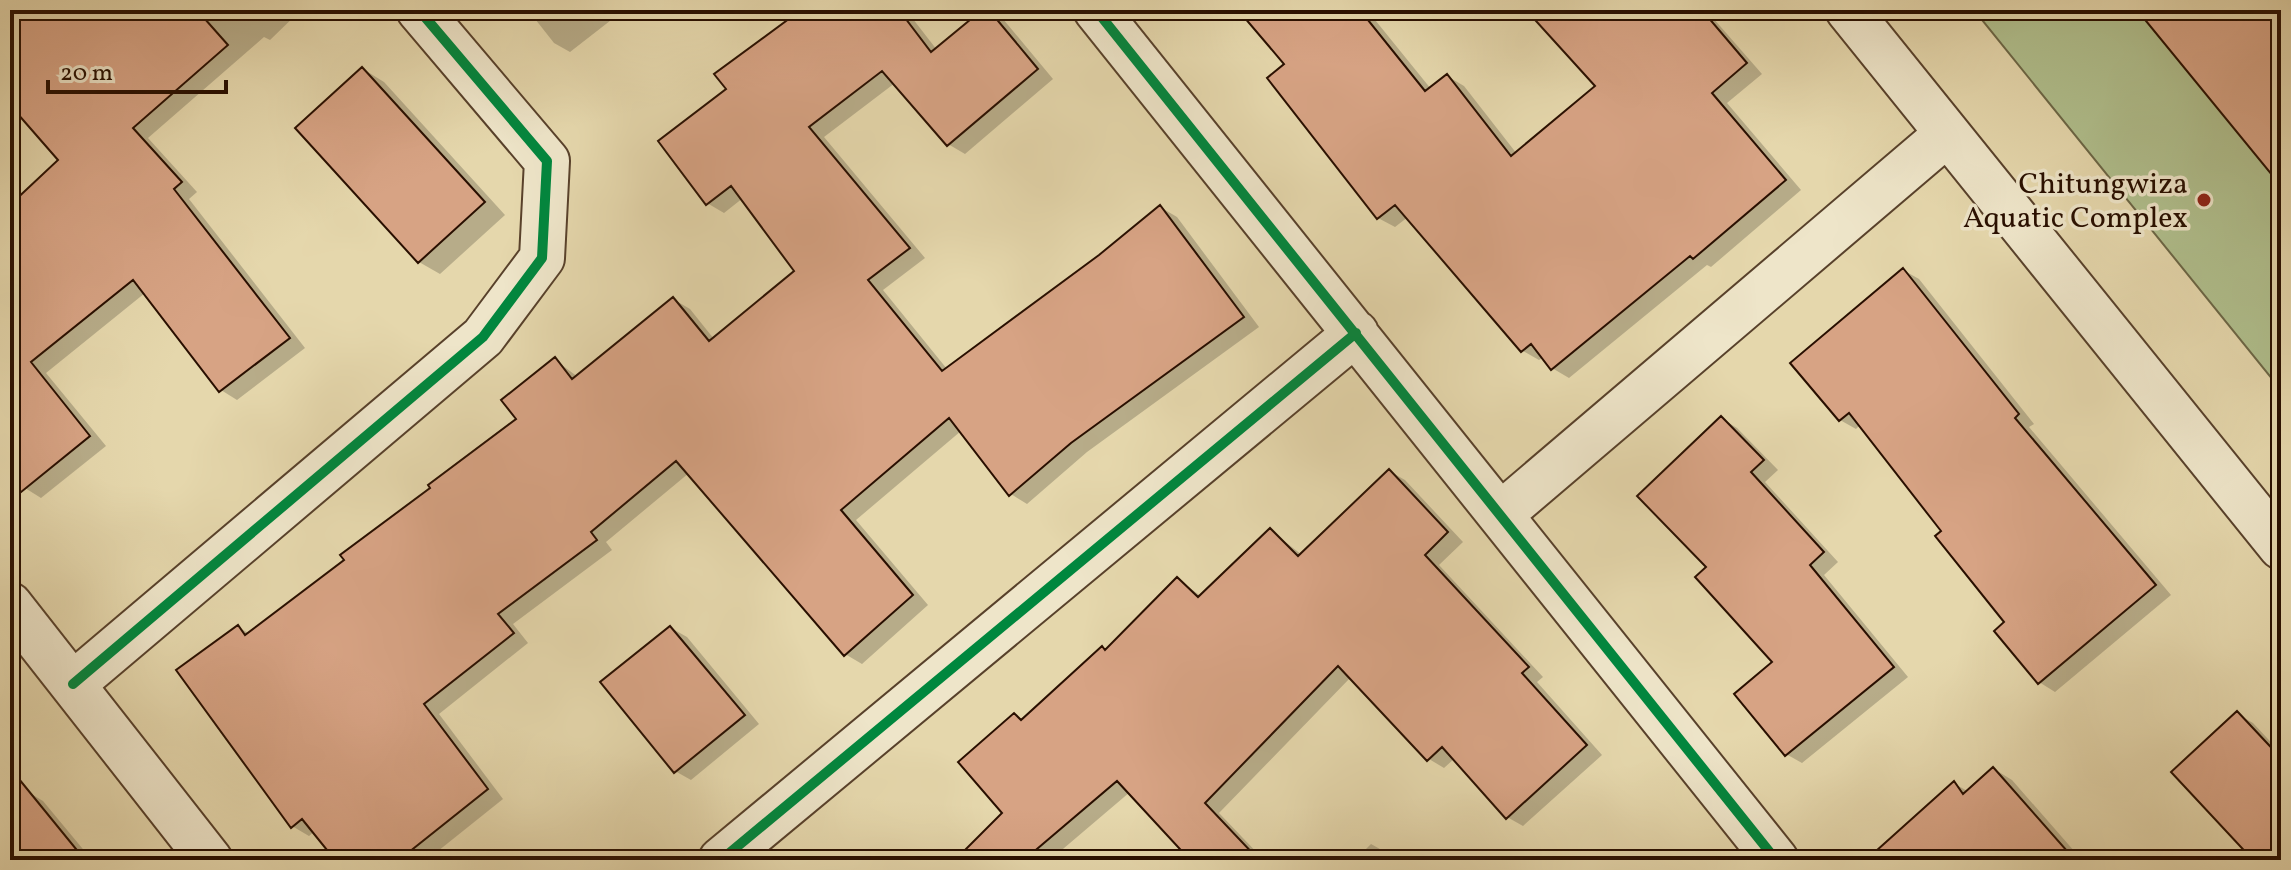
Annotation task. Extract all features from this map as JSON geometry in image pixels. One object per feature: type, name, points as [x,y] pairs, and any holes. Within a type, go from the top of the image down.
[{"type":"street","points":[[73,684],[483,337],[542,258],[547,161],[419,10]]},
{"type":"street","points":[[1096,10],[1776,860]]},
{"type":"street","points":[[1848,10],[2281,547]]},
{"type":"street","points":[[1501,514],[1947,134]]},
{"type":"street","points":[[721,860],[1356,333]]},
{"type":"street","points":[[10,605],[210,860]]},
{"type":"green space","name":"Chitungwiza Aquatic Complex","points":[[1974,10],[2281,10],[2281,390]]},
{"type":"building","points":[[10,10],[197,10],[228,45],[133,128],[182,182],[174,189],[290,338],[219,392],[133,280],[31,362],[90,436],[10,501],[10,205],[58,160],[10,105]]},
{"type":"building","points":[[801,10],[899,10],[931,52],[982,10],[989,10],[1038,69],[947,146],[882,71],[809,127],[910,248],[868,280],[942,371],[1099,255],[1160,205],[1244,317],[1071,443],[1009,496],[949,418],[841,510],[913,595],[844,656],[676,461],[591,532],[597,540],[498,614],[514,633],[424,704],[488,789],[399,860],[335,860],[302,819],[291,828],[176,670],[238,625],[245,635],[344,560],[340,555],[516,419],[501,400],[555,357],[572,379],[673,297],[709,341],[794,271],[731,186],[706,205],[658,141],[726,89],[714,74]]},
{"type":"building","points":[[1238,10],[1360,10],[1425,91],[1447,74],[1511,156],[1595,86],[1526,10],[1702,10],[1747,63],[1712,93],[1786,180],[1693,259],[1690,256],[1551,370],[1531,344],[1521,352],[1395,205],[1377,219],[1267,78],[1284,64]]},
{"type":"building","points":[[2137,10],[2281,10],[2281,186]]},
{"type":"building","points":[[362,67],[485,202],[418,263],[295,128]]},
{"type":"building","points":[[1903,268],[2019,414],[2015,418],[2156,585],[2038,684],[1994,631],[2004,622],[1935,536],[1941,531],[1849,413],[1839,421],[1790,363]]},
{"type":"building","points":[[1721,416],[1764,460],[1751,472],[1824,552],[1810,565],[1894,667],[1785,756],[1734,694],[1772,662],[1695,577],[1706,567],[1637,496]]},
{"type":"building","points":[[1389,469],[1448,532],[1425,555],[1529,667],[1522,673],[1587,745],[1506,819],[1442,747],[1427,761],[1338,666],[1205,803],[1259,860],[1190,860],[1117,781],[1024,860],[955,860],[1002,813],[958,762],[1014,713],[1021,720],[1102,646],[1105,650],[1177,577],[1198,597],[1270,528],[1298,556]]},
{"type":"building","points":[[670,626],[745,715],[674,773],[600,682]]},
{"type":"building","points":[[2237,711],[2281,758],[2281,860],[2253,860],[2171,772]]},
{"type":"building","points":[[1993,767],[2075,860],[1866,860],[1954,781],[1963,794]]},
{"type":"building","points":[[10,768],[85,860],[10,860]]},
{"type":"cycle path","points":[[73,684],[483,337],[542,258],[547,161],[419,10]]},
{"type":"cycle path","points":[[1096,10],[1776,860]]},
{"type":"cycle path","points":[[721,860],[1356,333]]},
{"type":"place","name":"Chitungwiza Aquatic Complex","points":[[2204,200]]}]
